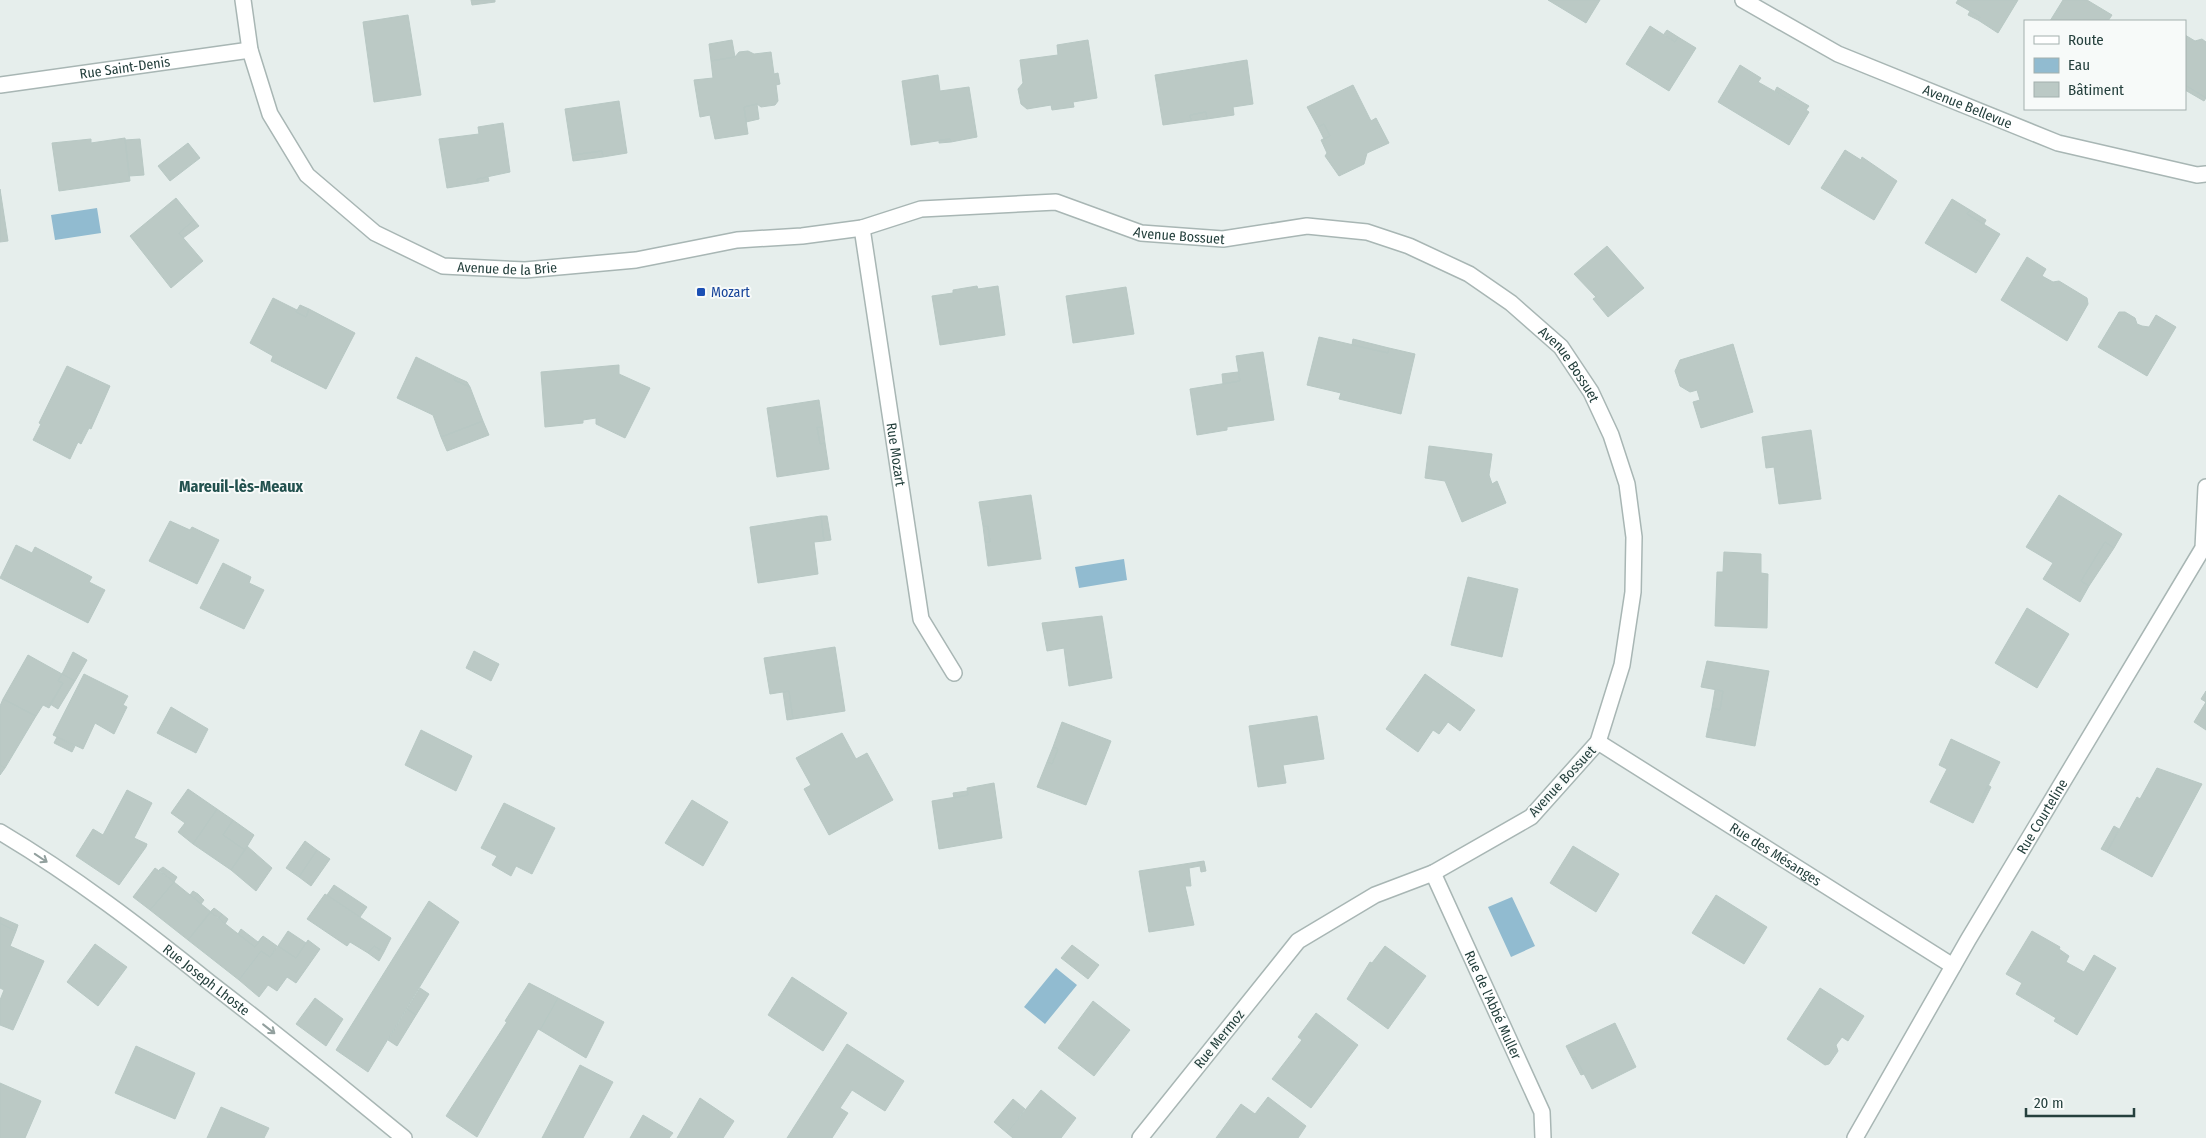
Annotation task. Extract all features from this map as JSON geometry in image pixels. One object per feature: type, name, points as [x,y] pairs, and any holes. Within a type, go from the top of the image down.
[{"type":"street","name":"Avenue de la Brie","points":[[243,0],[250,50],[270,114],[307,175],[375,233],[443,266],[524,270],[636,260],[736,240],[802,236],[862,228]]},
{"type":"street","name":"Avenue Bellevue","points":[[1742,0],[1838,54],[2058,143],[2196,175],[2206,174]]},
{"type":"street","name":"Rue Saint-Denis","points":[[0,85],[250,50]]},
{"type":"street","name":"Avenue Bossuet","points":[[862,228],[921,209],[1056,202],[1141,233],[1223,239],[1307,226],[1367,232],[1409,246],[1469,274],[1511,303],[1560,347],[1591,392],[1611,435],[1627,484],[1634,537],[1633,592],[1622,665],[1598,742],[1531,817],[1433,873],[1375,895],[1298,941]]},
{"type":"street","name":"Rue Mozart","points":[[862,228],[921,619],[954,673]]},
{"type":"street","name":"Rue Courteline","points":[[1855,1138],[1953,966],[2203,548],[2206,488]]},
{"type":"street","name":"Rue des Mésanges","points":[[1598,742],[1953,966]]},
{"type":"street","name":"Rue Joseph Lhoste","points":[[0,832],[123,914],[322,1070],[404,1138]]},
{"type":"street","name":"Rue de l'Abbé Muller","points":[[1433,873],[1542,1112],[1543,1138]]},
{"type":"street","name":"Rue Mermoz","points":[[1140,1138],[1298,941]]},
{"type":"water","points":[[97,208],[101,233],[55,240],[51,215]]},
{"type":"water","points":[[1124,559],[1127,580],[1079,588],[1075,567]]},
{"type":"water","points":[[1512,897],[1535,946],[1511,957],[1488,907]]},
{"type":"water","points":[[1056,968],[1077,985],[1045,1024],[1024,1007]]},
{"type":"building","points":[[471,0],[495,0],[495,2],[472,5]]},
{"type":"building","points":[[1548,0],[1600,0],[1586,23]]},
{"type":"building","points":[[1958,0],[2018,0],[1998,33],[1978,20],[1980,17],[1956,3]]},
{"type":"building","points":[[2063,0],[2087,0],[2112,15],[2109,20],[2051,20]]},
{"type":"building","points":[[1970,11],[1980,17],[1978,20],[1968,15]]},
{"type":"building","points":[[408,15],[421,95],[374,102],[363,22]]},
{"type":"building","points":[[1650,26],[1675,42],[1678,37],[1696,48],[1669,91],[1626,64]]},
{"type":"building","points":[[1667,30],[1678,37],[1675,42],[1664,34]]},
{"type":"building","points":[[2186,36],[2195,41],[2202,39],[2206,42],[2206,98],[2186,86]]},
{"type":"building","points":[[732,40],[735,57],[711,61],[709,44]]},
{"type":"building","points":[[1088,40],[1097,98],[1073,102],[1074,107],[1052,110],[1051,105],[1027,109],[1021,104],[1018,89],[1023,83],[1020,60],[1058,55],[1057,45]]},
{"type":"building","points":[[748,51],[754,54],[771,52],[774,74],[778,73],[780,84],[776,85],[778,101],[775,105],[761,107],[757,104],[744,107],[748,134],[715,139],[710,115],[700,117],[694,80],[713,78],[711,61],[735,57],[739,52]]},
{"type":"building","points":[[1247,60],[1253,104],[1233,107],[1234,115],[1207,119],[1206,112],[1190,115],[1191,121],[1163,125],[1155,75]]},
{"type":"building","points":[[1740,65],[1761,78],[1758,82],[1790,100],[1792,96],[1809,106],[1806,110],[1809,112],[1789,145],[1718,102]]},
{"type":"building","points":[[938,75],[940,91],[969,87],[977,137],[951,142],[950,139],[911,145],[902,81]]},
{"type":"building","points":[[1353,85],[1371,121],[1376,118],[1389,143],[1367,153],[1364,164],[1339,176],[1325,156],[1327,153],[1321,140],[1330,136],[1324,124],[1318,127],[1307,107]]},
{"type":"building","points":[[2186,86],[2206,98],[2204,101],[2186,91]]},
{"type":"building","points":[[1777,87],[1792,96],[1790,100],[1775,91]]},
{"type":"building","points":[[619,101],[627,153],[603,157],[602,151],[572,155],[565,109]]},
{"type":"building","points":[[757,104],[759,119],[746,122],[744,107]]},
{"type":"building","points":[[1206,112],[1207,119],[1191,121],[1190,115]]},
{"type":"building","points":[[503,123],[510,172],[477,179],[478,183],[447,188],[439,139],[479,134],[478,127]]},
{"type":"building","points":[[1324,124],[1330,136],[1324,139],[1318,127]]},
{"type":"building","points":[[125,138],[130,181],[59,191],[52,143],[91,139],[91,143]]},
{"type":"building","points":[[140,139],[144,175],[129,176],[125,140]]},
{"type":"building","points":[[950,139],[951,142],[939,143],[939,140]]},
{"type":"building","points":[[188,143],[200,158],[170,181],[158,166]]},
{"type":"building","points":[[1845,150],[1861,160],[1862,157],[1897,181],[1874,220],[1821,188]]},
{"type":"building","points":[[602,151],[603,157],[573,161],[572,155]]},
{"type":"building","points":[[488,177],[489,181],[478,183],[477,179]]},
{"type":"building","points":[[0,189],[8,241],[0,242]]},
{"type":"building","points":[[176,198],[194,220],[179,233],[203,261],[171,288],[130,236]]},
{"type":"building","points":[[1952,199],[1970,210],[1967,214],[2000,234],[1976,273],[1925,243]]},
{"type":"building","points":[[1970,210],[1986,220],[1984,224],[1967,214]]},
{"type":"building","points":[[194,220],[199,226],[183,238],[179,233]]},
{"type":"building","points":[[1607,246],[1644,288],[1608,317],[1593,299],[1596,297],[1574,274]]},
{"type":"building","points":[[2027,257],[2046,269],[2042,276],[2053,282],[2059,281],[2087,298],[2088,304],[2067,341],[2001,300]]},
{"type":"building","points":[[977,286],[978,289],[998,286],[1005,335],[940,345],[932,296],[953,293],[953,290]]},
{"type":"building","points":[[1126,287],[1134,334],[1073,343],[1066,296]]},
{"type":"building","points":[[273,298],[297,310],[296,312],[306,317],[309,309],[355,333],[326,389],[271,361],[273,356],[250,343]]},
{"type":"building","points":[[300,305],[309,309],[306,317],[296,312]]},
{"type":"building","points":[[2119,312],[2125,312],[2135,318],[2137,324],[2142,326],[2149,327],[2156,315],[2176,327],[2147,376],[2098,347]]},
{"type":"building","points":[[1319,337],[1388,353],[1389,348],[1415,354],[1401,414],[1339,399],[1341,393],[1307,385]]},
{"type":"building","points":[[1353,339],[1389,348],[1388,353],[1352,345]]},
{"type":"building","points":[[1733,344],[1753,412],[1701,428],[1693,402],[1700,400],[1697,390],[1690,392],[1680,386],[1675,371],[1680,360]]},
{"type":"building","points":[[1263,352],[1274,420],[1227,427],[1227,430],[1197,435],[1190,389],[1240,381],[1236,356]]},
{"type":"building","points":[[416,357],[456,377],[454,380],[470,387],[483,421],[441,437],[433,415],[397,398]]},
{"type":"building","points":[[619,365],[619,374],[650,388],[625,438],[596,424],[596,418],[583,420],[583,423],[545,427],[541,372]]},
{"type":"building","points":[[67,366],[110,386],[91,429],[89,428],[81,444],[78,442],[70,459],[33,440],[41,424],[39,423]]},
{"type":"building","points":[[1238,372],[1240,381],[1223,384],[1222,374]]},
{"type":"building","points":[[456,377],[467,382],[470,387],[454,380]]},
{"type":"building","points":[[819,400],[823,427],[817,427],[820,444],[825,443],[829,469],[777,477],[767,408]]},
{"type":"building","points":[[483,421],[489,435],[447,451],[441,437]]},
{"type":"building","points":[[817,427],[823,427],[825,443],[820,444]]},
{"type":"building","points":[[1811,430],[1821,499],[1779,504],[1774,467],[1766,468],[1762,437]]},
{"type":"building","points":[[1429,446],[1492,454],[1489,475],[1492,484],[1497,481],[1506,503],[1462,522],[1445,481],[1425,478]]},
{"type":"building","points":[[1031,495],[1041,559],[988,566],[985,542],[990,542],[988,526],[983,526],[979,502]]},
{"type":"building","points":[[2059,495],[2122,534],[2114,548],[2105,542],[2081,581],[2089,586],[2080,602],[2043,579],[2053,563],[2026,547]]},
{"type":"building","points":[[821,516],[827,516],[831,540],[824,541]]},
{"type":"building","points":[[821,516],[824,541],[814,542],[818,574],[758,583],[750,527]]},
{"type":"building","points":[[170,521],[190,530],[192,527],[219,540],[197,584],[149,561]]},
{"type":"building","points":[[983,526],[988,526],[990,542],[985,542]]},
{"type":"building","points":[[2105,542],[2114,548],[2089,586],[2081,581]]},
{"type":"building","points":[[16,545],[32,553],[35,547],[92,577],[89,582],[105,590],[88,623],[0,578]]},
{"type":"building","points":[[1724,552],[1761,554],[1761,573],[1768,574],[1767,628],[1715,626],[1717,572],[1723,572]]},
{"type":"building","points":[[223,563],[251,577],[249,583],[264,590],[244,629],[200,608]]},
{"type":"building","points":[[1468,577],[1518,589],[1502,657],[1451,645]]},
{"type":"building","points":[[2027,608],[2069,634],[2037,688],[1995,663]]},
{"type":"building","points":[[1102,616],[1112,678],[1069,686],[1064,648],[1047,651],[1042,623]]},
{"type":"building","points":[[835,647],[845,711],[793,719],[789,691],[770,694],[764,658]]},
{"type":"building","points":[[474,651],[499,664],[491,681],[466,668]]},
{"type":"building","points":[[73,652],[87,660],[75,681],[62,674]]},
{"type":"building","points":[[28,655],[62,674],[58,681],[63,683],[49,708],[43,705],[36,716],[3,699]]},
{"type":"building","points":[[1707,661],[1769,671],[1755,746],[1706,737],[1712,708],[1720,710],[1723,691],[1701,687]]},
{"type":"building","points":[[62,674],[75,681],[58,709],[50,704],[63,683],[58,681]]},
{"type":"building","points":[[84,674],[128,696],[123,705],[127,707],[114,734],[95,723],[83,749],[53,735]]},
{"type":"building","points":[[1425,674],[1475,710],[1460,731],[1448,722],[1439,734],[1433,730],[1418,752],[1386,729]]},
{"type":"building","points":[[1715,690],[1723,691],[1720,710],[1712,708]]},
{"type":"building","points":[[789,691],[793,719],[787,720],[783,692]]},
{"type":"building","points":[[2206,691],[2206,702],[2201,699]]},
{"type":"building","points":[[3,699],[36,716],[5,768],[0,765],[0,706]]},
{"type":"building","points":[[2206,702],[2206,730],[2194,722]]},
{"type":"building","points":[[171,707],[208,729],[196,753],[157,733]]},
{"type":"building","points":[[1317,716],[1324,759],[1283,765],[1286,783],[1258,787],[1249,726]]},
{"type":"building","points":[[1062,722],[1111,741],[1086,805],[1037,787],[1047,762],[1052,764],[1058,749],[1053,747]]},
{"type":"building","points":[[421,730],[472,756],[456,791],[405,765]]},
{"type":"building","points":[[842,733],[856,759],[867,753],[893,800],[829,835],[804,789],[811,785],[796,758]]},
{"type":"building","points":[[57,737],[75,746],[72,752],[54,743]]},
{"type":"building","points":[[1951,739],[2000,762],[1981,800],[1984,801],[1973,823],[1930,802],[1947,769],[1939,765]]},
{"type":"building","points":[[1053,747],[1058,749],[1052,764],[1047,762]]},
{"type":"building","points":[[0,765],[5,768],[0,775]]},
{"type":"building","points":[[2157,768],[2202,784],[2152,877],[2107,852],[2137,797],[2140,799]]},
{"type":"building","points":[[994,783],[1002,838],[939,849],[932,801],[968,795],[967,788]]},
{"type":"building","points":[[1988,785],[1991,787],[1984,801],[1981,800]]},
{"type":"building","points":[[188,789],[217,809],[193,844],[178,832],[185,823],[171,813]]},
{"type":"building","points":[[127,790],[152,803],[134,838],[147,844],[146,847],[119,885],[76,856],[93,829],[103,835]]},
{"type":"building","points":[[967,791],[968,795],[954,798],[953,793]]},
{"type":"building","points":[[692,800],[728,822],[703,866],[665,843]]},
{"type":"building","points":[[504,803],[555,828],[532,874],[516,866],[511,876],[492,865],[497,856],[481,848]]},
{"type":"building","points":[[217,809],[233,820],[223,835],[245,850],[231,870],[193,844]]},
{"type":"building","points":[[233,820],[254,835],[245,850],[223,835]]},
{"type":"building","points":[[2114,826],[2119,829],[2107,852],[2101,849]]},
{"type":"building","points":[[305,841],[317,850],[299,877],[286,868]]},
{"type":"building","points":[[247,846],[272,868],[256,891],[231,870]]},
{"type":"building","points":[[1573,846],[1619,874],[1596,912],[1550,883]]},
{"type":"building","points":[[317,850],[330,859],[311,886],[299,877]]},
{"type":"building","points":[[1204,861],[1206,871],[1201,872],[1200,866],[1189,868],[1191,886],[1185,886],[1194,925],[1149,932],[1139,871]]},
{"type":"building","points":[[163,867],[177,877],[174,882],[159,870]]},
{"type":"building","points":[[155,868],[174,882],[150,910],[133,897]]},
{"type":"building","points":[[174,882],[211,912],[188,940],[150,910]]},
{"type":"building","points":[[334,885],[367,907],[360,917],[327,895]]},
{"type":"building","points":[[193,891],[198,894],[194,898],[190,895]]},
{"type":"building","points":[[198,894],[204,900],[201,904],[194,898]]},
{"type":"building","points":[[325,894],[391,938],[384,952],[374,946],[368,953],[350,942],[347,946],[307,919]]},
{"type":"building","points":[[1716,895],[1767,927],[1744,964],[1692,933]]},
{"type":"building","points":[[429,901],[459,922],[368,1072],[336,1050]]},
{"type":"building","points":[[214,908],[222,914],[219,918],[210,912]]},
{"type":"building","points":[[210,912],[255,947],[263,936],[277,946],[270,957],[261,951],[239,980],[188,940]]},
{"type":"building","points":[[222,914],[228,919],[225,924],[219,918]]},
{"type":"building","points":[[0,917],[18,925],[16,931],[0,923]]},
{"type":"building","points":[[0,923],[16,931],[10,946],[44,961],[13,1030],[0,1025],[0,1000],[4,990],[0,988]]},
{"type":"building","points":[[241,929],[258,942],[263,936],[255,947],[238,934]]},
{"type":"building","points":[[288,931],[306,943],[296,958],[278,946]]},
{"type":"building","points":[[2032,931],[2060,947],[2059,949],[2069,956],[2066,962],[2084,972],[2094,955],[2116,968],[2077,1035],[2054,1021],[2056,1018],[2016,994],[2022,983],[2006,974]]},
{"type":"building","points":[[308,940],[320,949],[296,983],[287,977],[277,991],[268,985],[259,997],[239,980],[261,951],[270,957],[278,946],[296,958]]},
{"type":"building","points":[[95,944],[127,967],[98,1006],[67,982]]},
{"type":"building","points":[[1072,945],[1099,965],[1088,979],[1061,958]]},
{"type":"building","points":[[374,946],[384,952],[379,961],[368,953]]},
{"type":"building","points":[[1385,946],[1426,976],[1388,1029],[1347,999],[1370,962],[1372,963]]},
{"type":"building","points":[[792,977],[847,1013],[823,1051],[768,1015]]},
{"type":"building","points":[[529,983],[558,998],[540,1030],[538,1029],[477,1137],[446,1116],[507,1022],[505,1021]]},
{"type":"building","points":[[420,988],[429,994],[416,1015],[407,1009]]},
{"type":"building","points":[[1820,988],[1864,1016],[1848,1041],[1842,1037],[1836,1045],[1838,1051],[1829,1064],[1825,1065],[1787,1039]]},
{"type":"building","points":[[315,998],[343,1019],[326,1046],[296,1024]]},
{"type":"building","points":[[558,998],[604,1022],[586,1058],[540,1030]]},
{"type":"building","points":[[1093,1001],[1130,1030],[1094,1076],[1058,1048]]},
{"type":"building","points":[[407,1009],[416,1015],[397,1046],[388,1040]]},
{"type":"building","points":[[1316,1013],[1358,1045],[1311,1108],[1272,1079],[1302,1040],[1298,1037]]},
{"type":"building","points":[[1615,1023],[1636,1067],[1592,1089],[1575,1057],[1572,1058],[1566,1046]]},
{"type":"building","points":[[847,1044],[904,1081],[885,1111],[852,1090],[840,1108],[848,1113],[832,1138],[787,1138]]},
{"type":"building","points":[[136,1046],[195,1073],[175,1119],[115,1093]]},
{"type":"building","points":[[1575,1057],[1584,1074],[1581,1075],[1572,1058]]},
{"type":"building","points":[[580,1065],[613,1082],[583,1138],[542,1138]]},
{"type":"building","points":[[0,1083],[41,1101],[25,1138],[0,1138]]},
{"type":"building","points":[[1041,1090],[1076,1118],[1061,1138],[1013,1138],[1007,1133]]},
{"type":"building","points":[[1268,1097],[1306,1126],[1298,1138],[1216,1138],[1241,1104],[1255,1114]]},
{"type":"building","points":[[700,1098],[734,1121],[723,1138],[677,1138]]},
{"type":"building","points":[[1013,1099],[1025,1109],[1007,1133],[994,1122]]},
{"type":"building","points":[[221,1107],[269,1128],[264,1138],[207,1138]]},
{"type":"building","points":[[643,1115],[673,1133],[669,1138],[630,1138]]},
{"type":"place","name":"Mozart","points":[[701,292]]},
{"type":"district","name":"Mareuil-lès-Meaux","points":[[241,486]]}]
